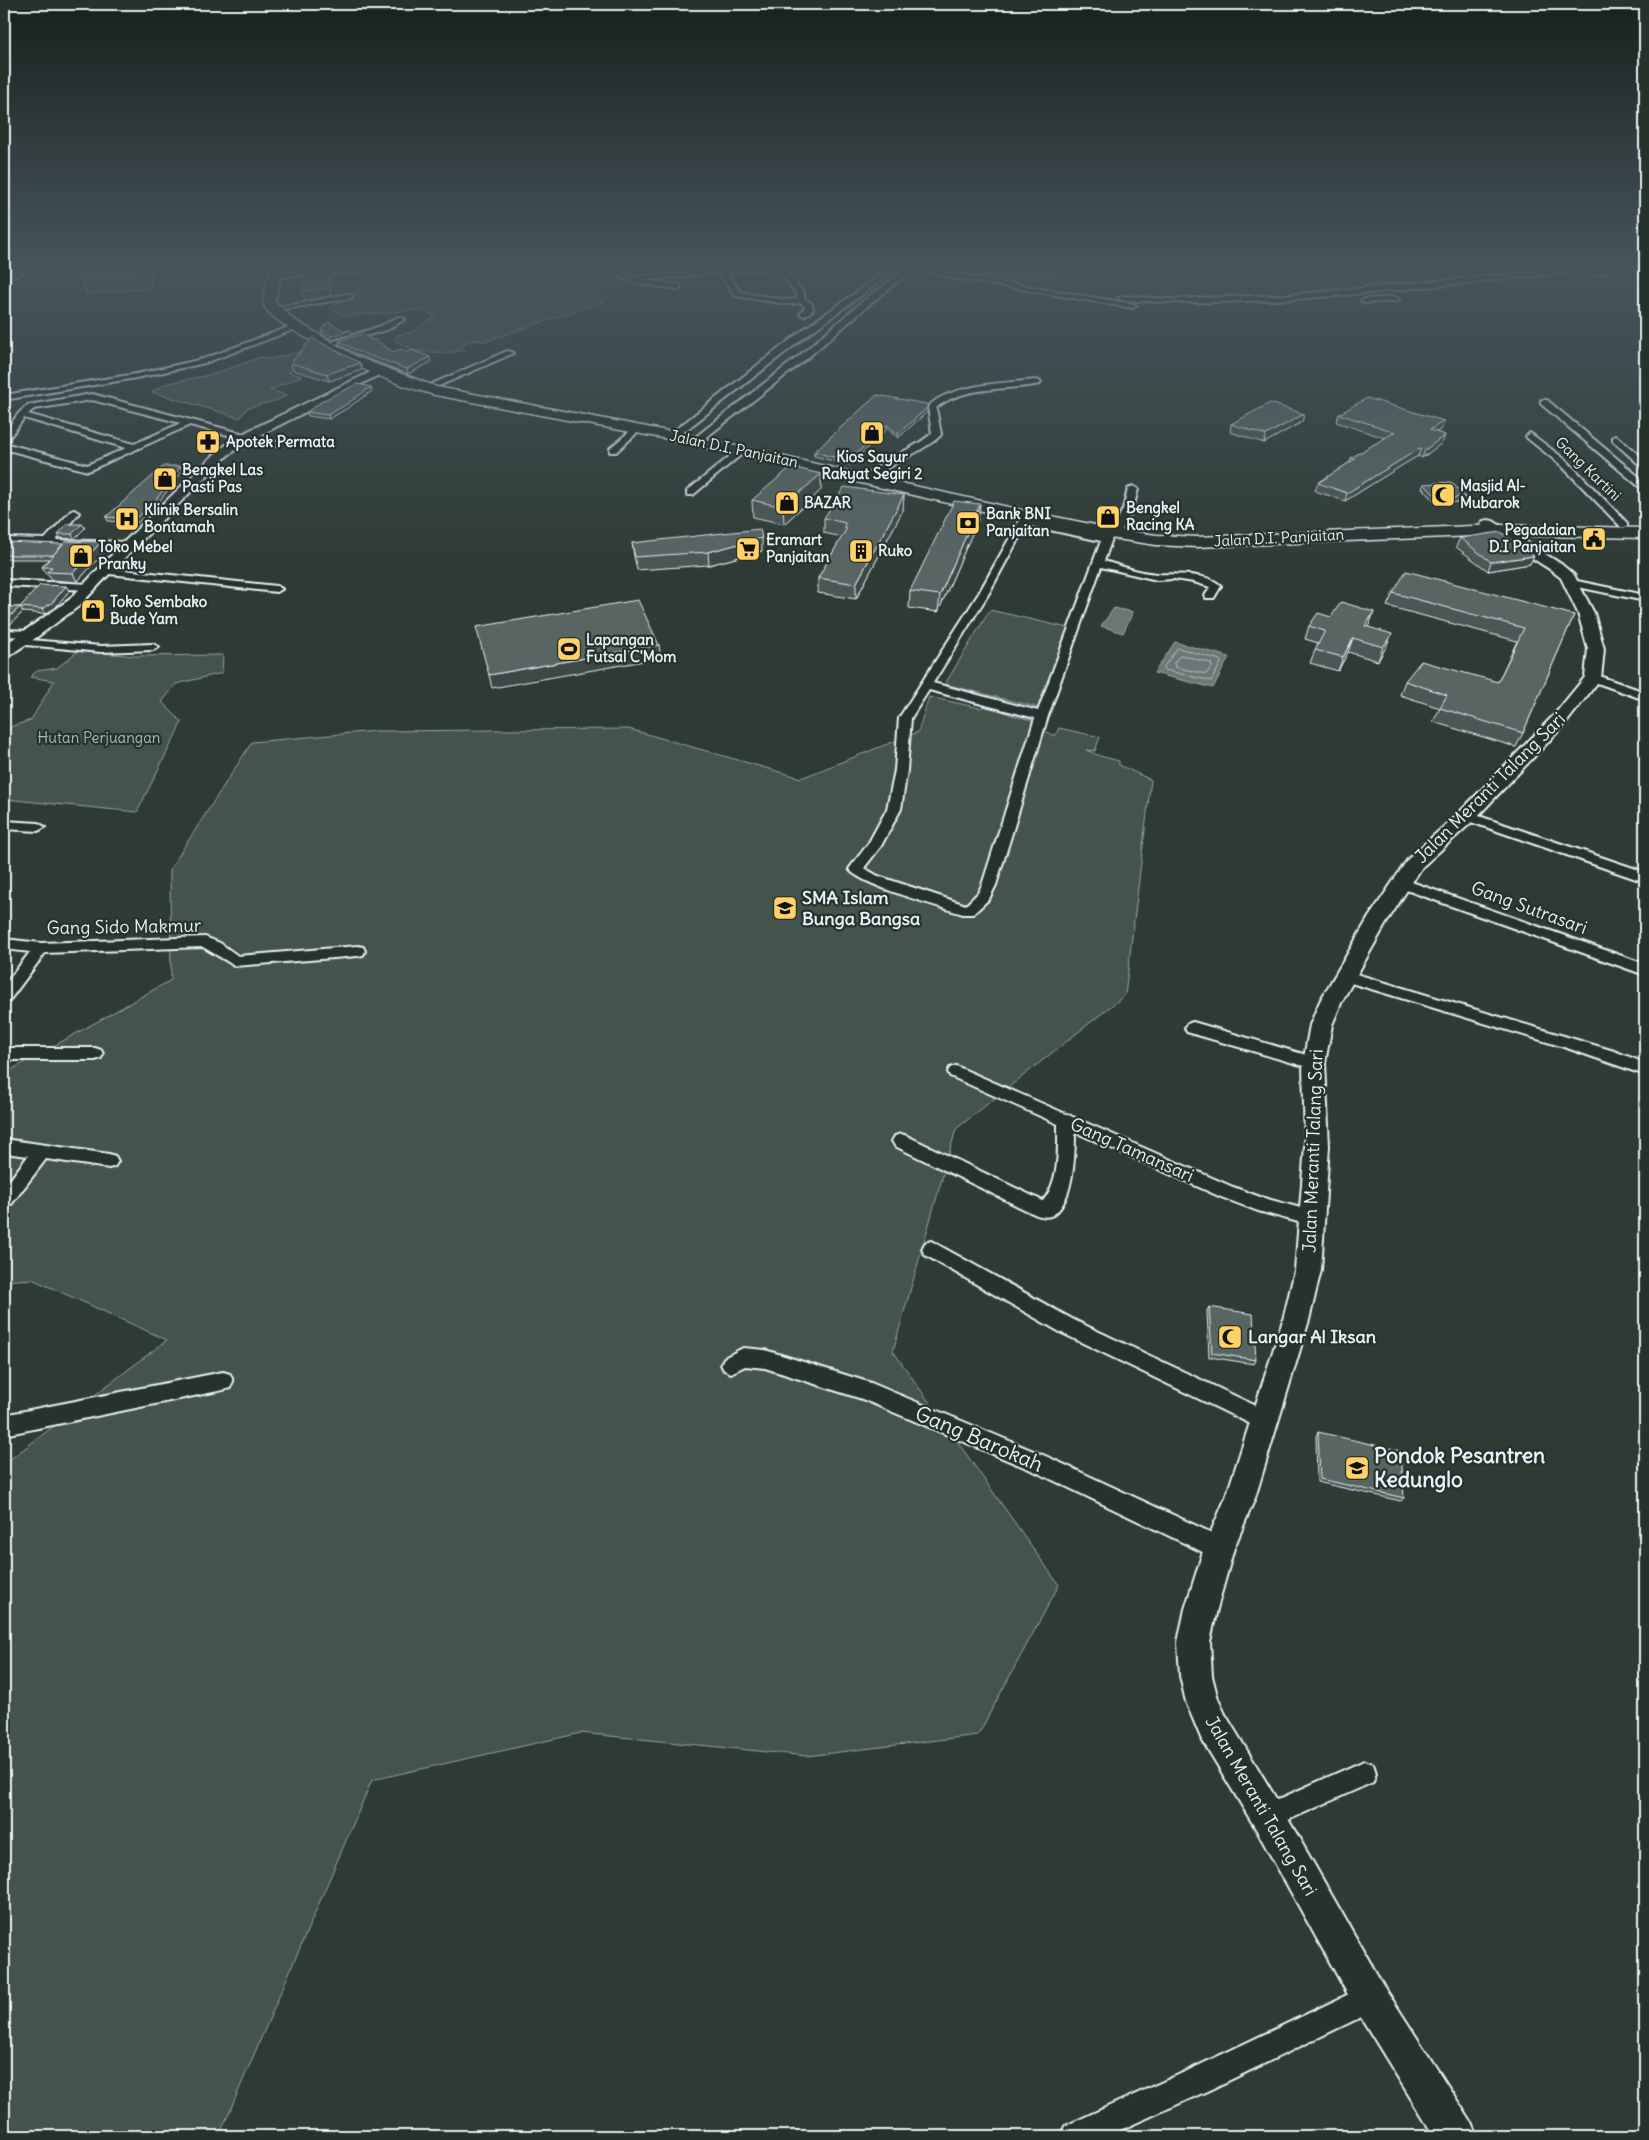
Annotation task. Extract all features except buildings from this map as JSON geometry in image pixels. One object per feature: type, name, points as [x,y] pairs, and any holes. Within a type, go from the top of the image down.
[{"type":"highway","name":"Jalan D.I. Panjaitan","points":[[378,368],[409,383],[435,391],[636,429],[676,433]]},
{"type":"highway","points":[[382,369],[436,384],[699,438],[996,504],[1112,532],[1177,534],[1322,528],[1645,526]]},
{"type":"highway","name":"Jalan D.I. Panjaitan","points":[[699,438],[740,451],[871,477],[1025,519],[1071,528],[1112,532]]},
{"type":"highway","points":[[1494,527],[1645,533]]},
{"type":"street","points":[[4,398],[136,376],[173,368]]},
{"type":"street","points":[[436,384],[473,368]]},
{"type":"street","points":[[676,433],[760,368],[783,373]]},
{"type":"street","points":[[699,438],[789,368]]},
{"type":"street","points":[[4,652],[74,603],[129,545],[224,452],[250,436],[382,369]]},
{"type":"street","points":[[871,477],[892,461],[924,445],[937,434],[932,407],[938,402],[964,392],[989,387],[1037,382]]},
{"type":"street","points":[[25,394],[31,408]]},
{"type":"street","points":[[4,439],[22,415],[31,408],[80,398],[97,397],[275,443]]},
{"type":"street","points":[[1544,402],[1645,487]]},
{"type":"street","points":[[22,415],[134,447]]},
{"type":"street","points":[[4,446],[84,468],[96,466],[190,422]]},
{"type":"street","points":[[613,450],[636,429]]},
{"type":"street","name":"Gang Kartini","points":[[1530,436],[1564,463],[1624,525]]},
{"type":"street","points":[[1616,439],[1645,466]]},
{"type":"street","points":[[690,493],[740,451]]},
{"type":"street","points":[[1025,519],[984,593],[905,718],[901,770],[894,809],[874,846],[856,869],[873,879],[968,911],[984,896],[989,885],[1042,716],[1098,563],[1112,532],[1128,509],[1133,489]]},
{"type":"street","points":[[47,543],[74,513]]},
{"type":"street","points":[[1494,527],[1567,575],[1586,613],[1596,648],[1593,678],[1645,696]]},
{"type":"street","points":[[4,541],[129,545]]},
{"type":"street","points":[[1098,563],[1125,571],[1157,577],[1174,576],[1216,586],[1210,596]]},
{"type":"street","points":[[104,571],[277,589]]},
{"type":"street","points":[[4,583],[90,587]]},
{"type":"street","points":[[1572,583],[1645,598]]},
{"type":"street","points":[[4,633],[32,634]]},
{"type":"street","points":[[19,642],[101,649],[153,647]]},
{"type":"street","name":"Jalan Meranti Talang Sari","points":[[1457,2136],[1370,1998],[1268,1817],[1212,1726],[1202,1702],[1196,1676],[1194,1642],[1201,1609],[1219,1548],[1240,1498],[1296,1320],[1308,1270],[1317,1146],[1314,1064],[1321,1025],[1331,1001],[1379,917],[1415,862],[1467,816],[1560,719],[1593,678]]},
{"type":"street","points":[[925,685],[1042,716]]},
{"type":"street","points":[[1467,816],[1645,877]]},
{"type":"street","points":[[4,825],[38,827]]},
{"type":"street","name":"Gang Sutrasari","points":[[1400,883],[1645,970]]},
{"type":"street","name":"Gang Sido Makmur","points":[[4,944],[42,948],[205,942],[235,961],[358,951]]},
{"type":"street","points":[[4,997],[42,948]]},
{"type":"street","points":[[1346,976],[1400,995],[1581,1046],[1645,1069]]},
{"type":"street","points":[[1193,1028],[1314,1064]]},
{"type":"street","points":[[4,1054],[95,1054]]},
{"type":"street","name":"Gang Tamansari","points":[[956,1072],[1227,1192],[1258,1204],[1313,1218]]},
{"type":"street","points":[[901,1142],[1036,1207],[1047,1209],[1059,1194],[1066,1161],[1066,1121]]},
{"type":"street","points":[[4,1146],[109,1161]]},
{"type":"street","points":[[4,1201],[41,1152]]},
{"type":"street","points":[[931,1249],[1067,1326],[1264,1420]]},
{"type":"street","name":"Gang Barokah","points":[[731,1364],[743,1357],[765,1359],[864,1390],[1044,1465],[1219,1548]]},
{"type":"street","points":[[4,1425],[223,1381]]},
{"type":"street","points":[[1268,1817],[1364,1773]]},
{"type":"street","points":[[1075,2136],[1197,2081],[1370,1998]]},
{"type":"green space","points":[[231,368],[293,368],[289,372],[301,376],[270,390],[286,395],[278,400],[247,408],[240,418],[152,392],[165,384],[214,374]]},
{"type":"green space","points":[[990,610],[1068,628],[1040,708],[945,684]]},
{"type":"green space","name":"Hutan Perjuangan","points":[[78,651],[136,656],[223,655],[222,673],[176,684],[162,702],[182,722],[137,812],[4,799],[4,729],[31,720],[54,681],[30,677],[37,671],[57,668]]},
{"type":"green space","points":[[929,697],[980,708],[989,705],[1011,715],[1032,720],[1032,725],[1055,736],[1059,728],[1100,737],[1095,751],[1086,750],[1119,761],[1119,765],[1151,780],[1125,995],[956,1129],[893,1351],[1059,1585],[978,1735],[807,1756],[581,1733],[372,1780],[219,2136],[4,2136],[4,1464],[167,1340],[32,1279],[4,1281],[4,1074],[171,980],[170,869],[252,742],[375,731],[629,729],[801,778],[918,732]]},
{"type":"water","points":[[1114,608],[1133,612],[1123,633],[1101,626]]},
{"type":"water","points":[[1175,642],[1229,657],[1213,688],[1154,673]]},
{"type":"place","name":"Kios Sayur Rakyat Segiri 2","points":[[872,433]]},
{"type":"place","name":"Apotek Permata","points":[[208,442]]},
{"type":"place","name":"Bengkel Las Pasti Pas","points":[[165,479]]},
{"type":"place","name":"Masjid Al- Mubarok","points":[[1443,495]]},
{"type":"place","name":"BAZAR","points":[[787,503]]},
{"type":"place","name":"Bengkel Racing KA","points":[[1108,517]]},
{"type":"place","name":"Klinik Bersalin Bontamah","points":[[127,519]]},
{"type":"place","name":"Bank BNI Panjaitan","points":[[968,523]]},
{"type":"place","name":"Pegadaian D.I Panjaitan","points":[[1594,539]]},
{"type":"place","name":"Eramart Panjaitan","points":[[748,549]]},
{"type":"place","name":"Ruko","points":[[861,551]]},
{"type":"place","name":"Toko Mebel Pranky","points":[[81,556]]},
{"type":"place","name":"Toko Sembako Bude Yam","points":[[93,611]]},
{"type":"place","name":"Lapangan Futsal C'Mom","points":[[569,649]]},
{"type":"place","name":"SMA Islam Bunga Bangsa","points":[[785,908]]},
{"type":"place","name":"Langar Al Iksan","points":[[1230,1337]]},
{"type":"place","name":"Pondok Pesantren Kedunglo","points":[[1357,1468]]}]
